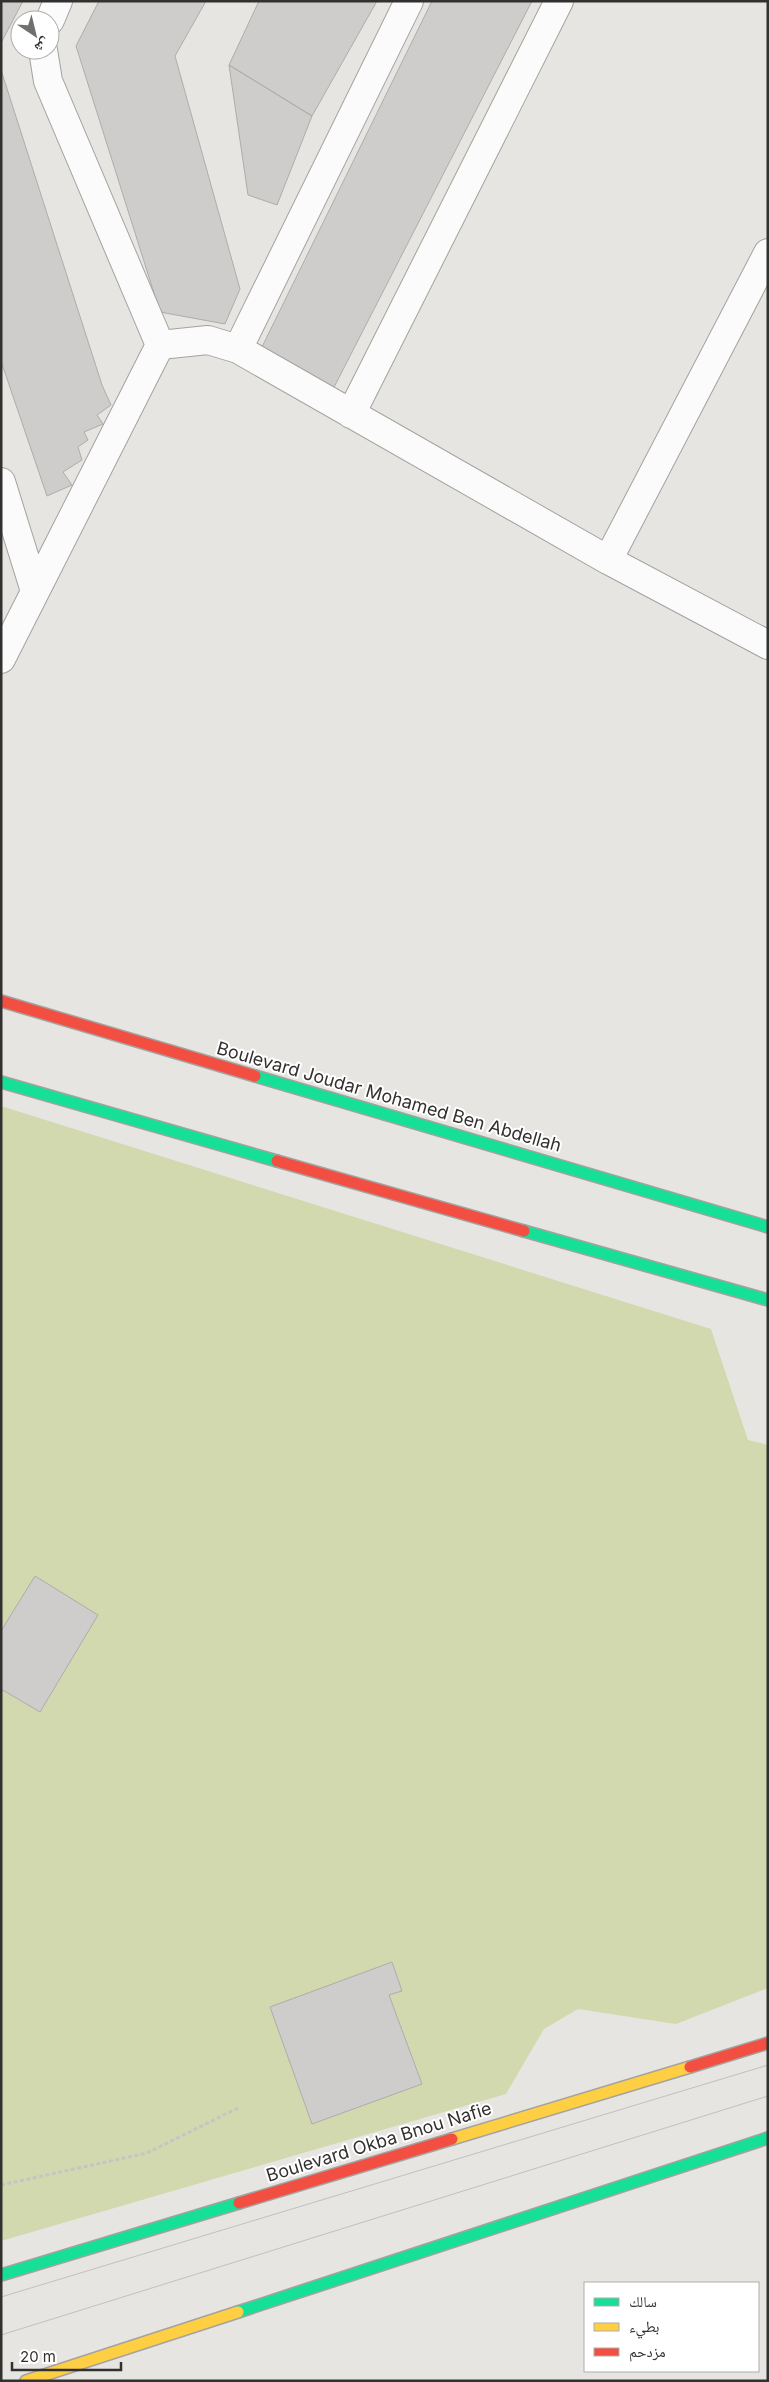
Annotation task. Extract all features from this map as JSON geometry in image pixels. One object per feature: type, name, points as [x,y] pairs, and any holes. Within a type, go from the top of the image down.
[{"type":"main road","name":"Boulevard Joudar Mohamed Ben Abdellah","points":[[1,1001],[768,1227]]},
{"type":"main road","points":[[1,1082],[768,1300]]},
{"type":"main road","name":"Boulevard Okba Bnou Nafie","points":[[1,2275],[768,2043]]},
{"type":"main road","points":[[26,2381],[768,2138]]},
{"type":"street","points":[[238,349],[409,1]]},
{"type":"street","points":[[351,414],[560,1]]},
{"type":"street","points":[[45,60],[48,81],[160,345]]},
{"type":"street","points":[[608,560],[768,253]]},
{"type":"street","points":[[160,345],[208,340],[238,349],[608,560],[768,645]]},
{"type":"street","points":[[1,659],[160,345]]},
{"type":"street","points":[[1,482],[34,591]]},
{"type":"path","points":[[1,2185],[147,2153],[238,2108]]},
{"type":"green space","points":[[1,1106],[711,1329],[748,1440],[768,1445],[768,1988],[676,2024],[578,2009],[544,2029],[506,2094],[1,2241]]},
{"type":"building","points":[[1,1],[23,1],[18,10],[10,10],[10,26],[1,43]]},
{"type":"building","points":[[99,1],[206,1],[175,56],[240,289],[225,324],[160,312],[76,46]]},
{"type":"building","points":[[259,1],[377,1],[312,116],[229,65]]},
{"type":"building","points":[[432,1],[532,1],[329,397],[259,353]]},
{"type":"building","points":[[229,65],[312,116],[277,205],[248,195]]},
{"type":"building","points":[[1,70],[102,385],[111,405],[97,415],[103,424],[84,432],[88,440],[78,447],[82,460],[63,472],[72,485],[47,496],[1,361]]},
{"type":"building","points":[[35,1576],[98,1615],[40,1712],[1,1689],[1,1631]]},
{"type":"building","points":[[392,1962],[402,1991],[389,1995],[422,2084],[312,2124],[270,2007]]},
{"type":"tram line","points":[[1,2297],[768,2065]]},
{"type":"tram line","points":[[1,2335],[768,2096]]},
{"type":"traffic: fast","points":[[255,1076],[768,1227]]},
{"type":"traffic: fast","points":[[1,1082],[277,1161]]},
{"type":"traffic: fast","points":[[524,1231],[768,1300]]},
{"type":"traffic: fast","points":[[238,2312],[768,2138]]},
{"type":"traffic: fast","points":[[1,2275],[239,2203]]},
{"type":"traffic: slow","points":[[452,2139],[690,2067]]},
{"type":"traffic: slow","points":[[26,2381],[238,2312]]},
{"type":"traffic: jam","points":[[1,1001],[255,1076]]},
{"type":"traffic: jam","points":[[277,1161],[524,1231]]},
{"type":"traffic: jam","points":[[690,2067],[768,2043]]},
{"type":"traffic: jam","points":[[239,2203],[452,2139]]}]
